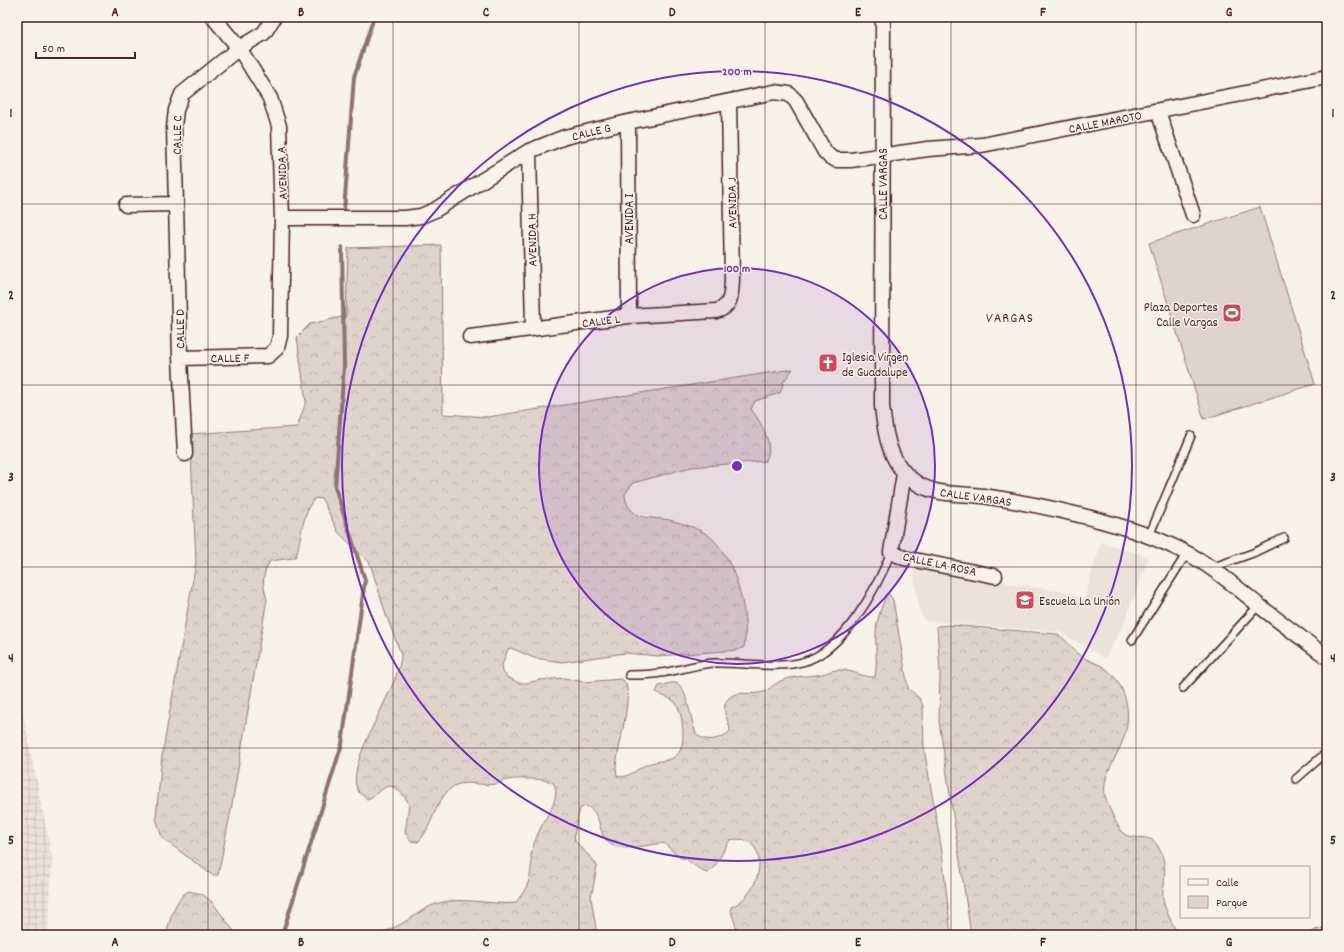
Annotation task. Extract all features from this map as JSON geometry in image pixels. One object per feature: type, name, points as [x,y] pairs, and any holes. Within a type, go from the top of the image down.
[{"type":"street","name":"AVENIDA A","points":[[213,17],[240,48],[270,98],[279,126],[282,218],[280,336],[277,348]]},
{"type":"street","name":"CALLE C","points":[[176,204],[174,127],[176,110],[182,94],[240,48],[264,32],[274,17]]},
{"type":"street","name":"CALLE VARGAS","points":[[883,17],[882,406],[885,432],[890,450],[904,474],[920,485],[938,492],[982,496],[1065,512],[1101,520],[1150,536],[1187,553],[1211,568],[1327,657]]},
{"type":"street","name":"CALLE MAROTO","points":[[882,156],[928,149],[982,145],[1327,78]]},
{"type":"street","name":"CALLE G","points":[[282,218],[405,218],[422,216],[435,210],[529,152],[565,137],[628,122],[774,92],[789,94],[796,101],[825,152],[830,157],[836,160],[851,160],[882,156]]},
{"type":"street","name":"AVENIDA J","points":[[729,102],[732,280],[730,303]]},
{"type":"street","points":[[1158,111],[1193,215]]},
{"type":"street","name":"AVENIDA I","points":[[628,122],[629,316]]},
{"type":"street","name":"AVENIDA H","points":[[529,152],[533,328]]},
{"type":"street","points":[[126,205],[176,204]]},
{"type":"street","name":"CALLE D","points":[[176,204],[184,454]]},
{"type":"street","name":"CALLE L","points":[[470,338],[533,328],[629,316],[716,311],[725,309],[730,303]]},
{"type":"street","name":"CALLE F","points":[[180,358],[268,356],[277,348]]},
{"type":"street","name":"CALLE LA ROSA","points":[[904,474],[891,552],[904,558],[995,576]]},
{"type":"lane","points":[[1150,536],[1191,436]]},
{"type":"lane","points":[[1211,568],[1253,553],[1284,538]]},
{"type":"lane","points":[[630,675],[660,673],[712,664],[785,665],[802,662],[818,656],[835,642],[851,623],[874,588],[891,552]]},
{"type":"lane","points":[[1132,640],[1187,553]]},
{"type":"lane","points":[[1183,688],[1259,605]]},
{"type":"lane","points":[[1296,779],[1327,752]]},
{"type":"shaded area","name":"Escuela La Unión","points":[[1101,542],[1149,557],[1124,624],[1105,658],[1060,632],[926,621],[920,613],[912,565],[993,581],[1067,592],[1084,599]]},
{"type":"shaded area","points":[[17,685],[52,857],[48,935],[17,935]]},
{"type":"green space","name":"Plaza Deportes Calle Vargas","points":[[1260,207],[1315,384],[1204,419],[1149,243]]},
{"type":"green space","points":[[441,245],[443,414],[488,417],[793,369],[784,381],[780,393],[755,401],[751,409],[759,420],[766,434],[769,449],[765,461],[691,467],[633,483],[625,494],[631,510],[639,516],[665,519],[693,527],[712,539],[722,551],[731,565],[742,600],[745,617],[744,647],[738,650],[658,656],[625,653],[562,662],[534,658],[511,648],[508,649],[502,665],[503,672],[507,677],[519,683],[564,678],[584,682],[621,679],[624,681],[627,687],[626,709],[616,769],[617,776],[621,777],[633,773],[648,764],[671,759],[680,751],[683,728],[678,706],[671,699],[656,692],[659,686],[674,683],[678,684],[684,692],[696,733],[703,738],[713,739],[723,736],[730,731],[725,707],[731,696],[762,692],[782,680],[822,674],[835,670],[842,670],[875,677],[877,623],[886,595],[889,594],[893,600],[908,688],[920,699],[923,706],[924,748],[942,852],[951,935],[736,935],[736,928],[731,907],[743,900],[757,877],[759,865],[758,854],[752,845],[743,840],[730,840],[718,862],[708,873],[702,871],[686,859],[679,857],[664,843],[629,848],[614,846],[603,836],[596,816],[592,810],[586,806],[580,808],[574,835],[575,841],[597,866],[591,898],[597,935],[379,935],[424,910],[443,902],[475,901],[515,903],[524,891],[528,882],[531,873],[532,849],[544,821],[553,805],[556,794],[555,787],[551,782],[524,779],[511,779],[490,785],[467,783],[456,785],[445,794],[441,800],[427,829],[418,842],[411,841],[405,833],[409,804],[399,790],[392,786],[388,786],[367,799],[358,791],[355,779],[358,762],[365,743],[393,684],[399,667],[401,654],[386,615],[370,563],[338,532],[322,499],[316,498],[308,508],[305,516],[296,556],[293,558],[270,561],[265,570],[264,589],[267,599],[231,810],[218,875],[212,875],[162,838],[156,818],[162,756],[196,562],[190,434],[297,427],[306,402],[297,337],[310,324],[346,316],[348,248]]},
{"type":"green space","points":[[950,625],[1056,634],[1078,654],[1105,668],[1119,684],[1124,694],[1128,714],[1127,724],[1125,735],[1106,778],[1106,799],[1111,812],[1124,834],[1133,837],[1150,839],[1154,841],[1160,850],[1165,870],[1163,894],[1164,903],[1178,935],[971,935],[939,721],[940,674],[937,626]]},
{"type":"green space","points":[[188,891],[202,894],[212,902],[237,935],[166,935],[176,905]]},
{"type":"green space","points":[[1327,927],[1327,935],[1308,935],[1315,930]]},
{"type":"waterway","points":[[344,211],[354,77],[374,17]]},
{"type":"waterway","points":[[282,935],[342,744],[365,580],[335,487],[344,366],[342,247]]},
{"type":"place","name":"Plaza Deportes Calle Vargas","points":[[1232,313]]},
{"type":"place","name":"Iglesia Virgen de Guadalupe","points":[[828,363]]},
{"type":"place","name":"Escuela La Unión","points":[[1025,600]]},
{"type":"district","name":"VARGAS","points":[[1010,317]]}]
